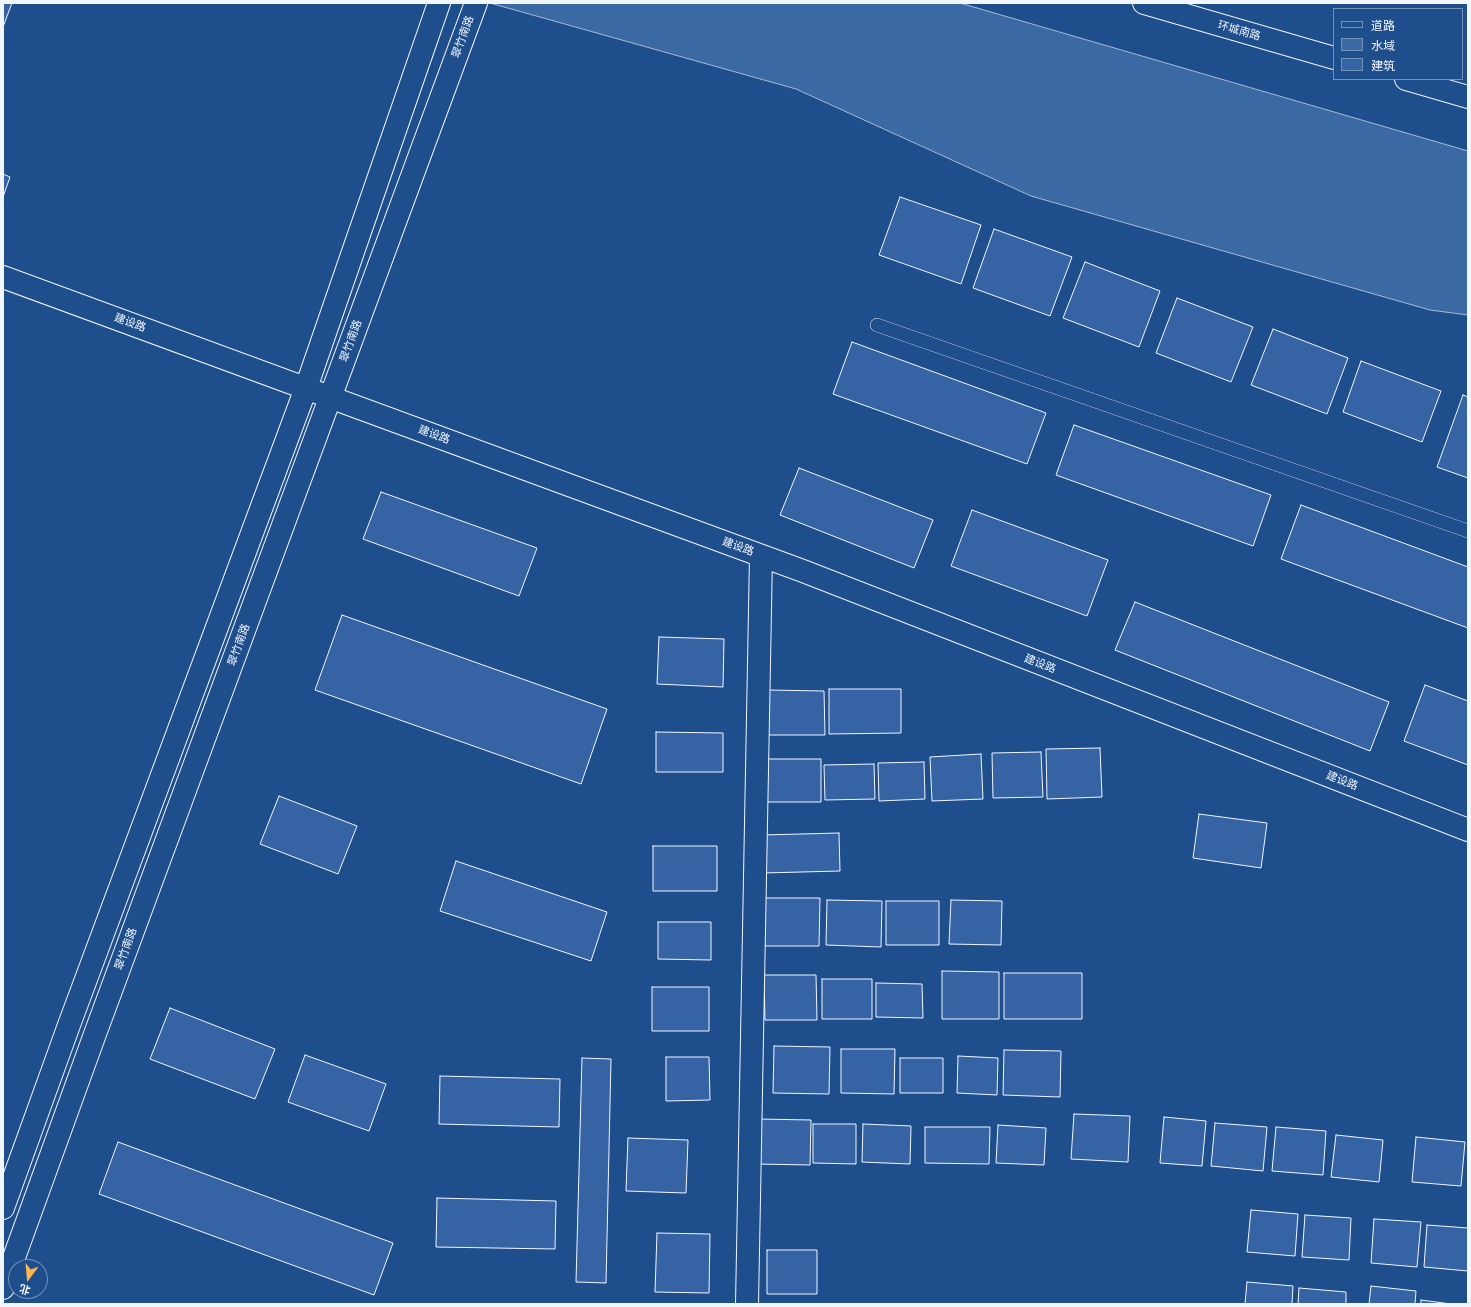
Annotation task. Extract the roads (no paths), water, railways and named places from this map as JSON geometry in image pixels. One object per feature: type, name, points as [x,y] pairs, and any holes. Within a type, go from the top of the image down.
[{"type":"main road","name":"环城南路","points":[[1144,3],[1333,58]]},
{"type":"main road","points":[[3,1208],[306,388],[438,6]]},
{"type":"main road","name":"翠竹南路","points":[[3,1288],[95,1034],[473,10]]},
{"type":"main road","points":[[1409,80],[1468,97]]},
{"type":"main road","name":"建设路","points":[[3,277],[761,556],[1468,830]]},
{"type":"main road","points":[[747,1304],[761,556]]},
{"type":"lane","points":[[877,325],[1468,531]]},
{"type":"water","points":[[490,3],[960,3],[1468,151],[1468,315],[1430,310],[1031,196],[796,89]]}]
